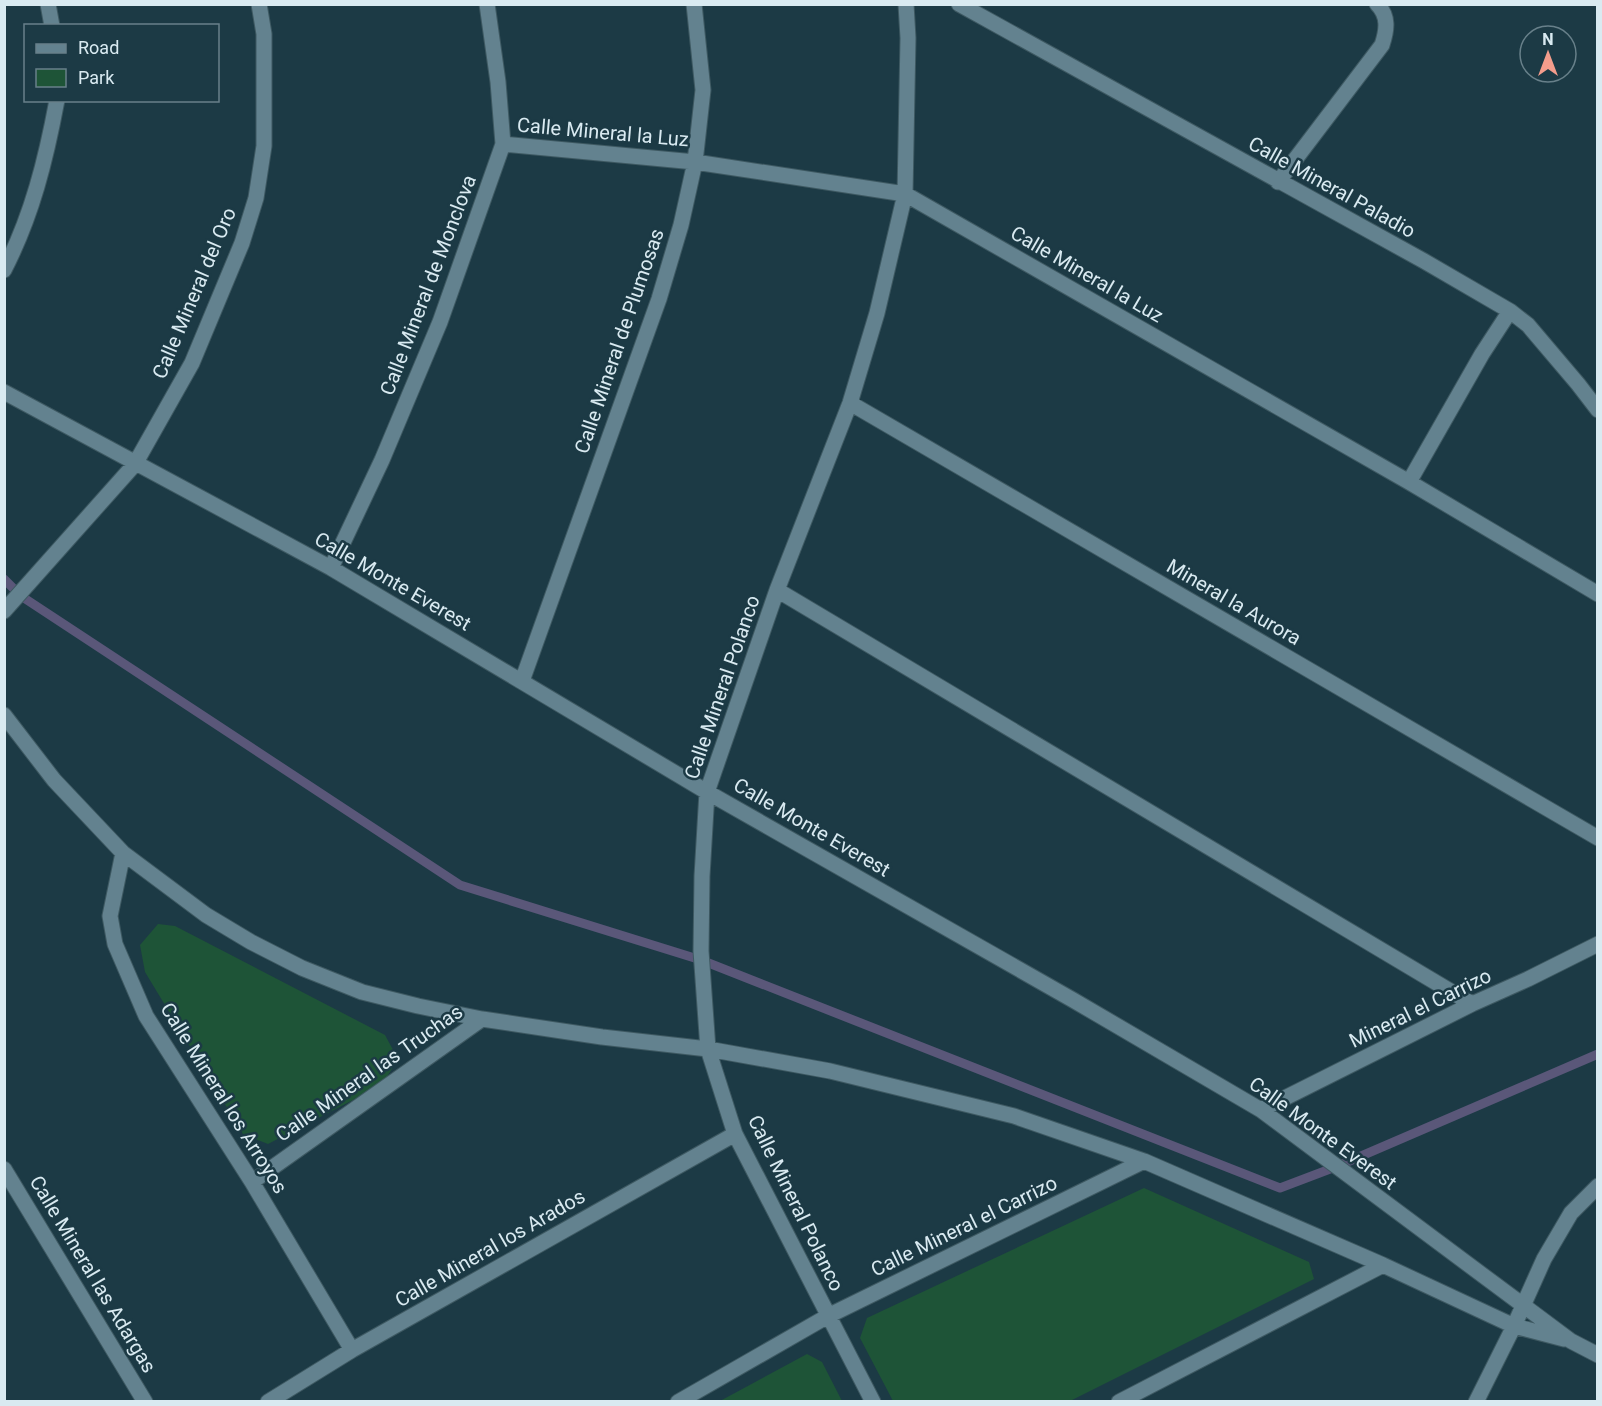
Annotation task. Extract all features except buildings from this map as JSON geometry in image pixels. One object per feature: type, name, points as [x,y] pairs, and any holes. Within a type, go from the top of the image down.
[{"type":"street","points":[[48,4],[52,24]]},
{"type":"street","name":"Calle Mineral del Oro","points":[[7,609],[135,464],[192,363],[242,243],[256,198],[264,146],[264,34],[259,4]]},
{"type":"street","name":"Calle Mineral de Monclova","points":[[331,568],[382,460],[440,322],[503,144],[498,82],[487,4]]},
{"type":"street","name":"Calle Mineral de Plumosas","points":[[522,681],[659,299],[681,225],[695,162],[703,90],[694,4]]},
{"type":"street","name":"Calle Mineral Polanco","points":[[873,1401],[735,1134],[708,1049],[701,951],[702,876],[707,792],[777,590],[850,403],[877,313],[905,194],[908,38],[906,4]]},
{"type":"street","name":"Calle Mineral Paladio","points":[[959,4],[1510,310],[1528,325],[1598,410]]},
{"type":"street","points":[[1278,182],[1376,53],[1385,36],[1387,24],[1383,10],[1377,4]]},
{"type":"street","points":[[4,270],[18,243],[35,195],[48,153],[57,102]]},
{"type":"street","name":"Calle Mineral la Luz","points":[[503,144],[695,162],[905,194],[1409,482],[1598,594]]},
{"type":"street","points":[[1409,482],[1482,354],[1510,310]]},
{"type":"street","name":"Calle Monte Everest","points":[[4,392],[331,568],[707,792],[1073,1000],[1261,1110],[1571,1341],[1598,1355]]},
{"type":"street","name":"Mineral la Aurora","points":[[850,403],[1598,838]]},
{"type":"street","points":[[777,590],[1472,1004]]},
{"type":"street","name":"Calle Monte Everest","points":[[4,715],[54,780],[123,853],[206,915],[250,942],[302,968],[362,992],[482,1019],[602,1037],[708,1049],[830,1071],[1014,1116],[1144,1161],[1383,1265],[1514,1326],[1571,1341]]},
{"type":"street","name":"Calle Mineral los Arroyos","points":[[123,853],[110,916],[115,944],[146,1016],[252,1182],[352,1350]]},
{"type":"street","name":"Mineral el Carrizo","points":[[1261,1110],[1472,1004],[1528,980],[1596,943]]},
{"type":"street","name":"Calle Mineral las Truchas","points":[[252,1182],[482,1019]]},
{"type":"street","name":"Calle Mineral los Arados","points":[[268,1401],[352,1350],[735,1134]]},
{"type":"street","name":"Calle Mineral el Carrizo","points":[[678,1401],[828,1316],[1144,1161]]},
{"type":"street","name":"Calle Mineral las Adargas","points":[[4,1169],[145,1401]]},
{"type":"street","points":[[1476,1401],[1514,1326],[1544,1259],[1571,1213],[1598,1186]]},
{"type":"street","points":[[1119,1401],[1383,1265]]},
{"type":"green space","points":[[158,924],[175,926],[385,1035],[398,1059],[382,1085],[268,1144],[243,1134],[145,972],[140,945]]},
{"type":"green space","points":[[1144,1188],[1309,1262],[1314,1279],[1070,1401],[893,1401],[860,1338],[867,1318]]},
{"type":"green space","points":[[807,1354],[822,1362],[842,1401],[720,1401]]},
{"type":"waterway","points":[[4,579],[21,596],[460,885],[701,960],[1280,1188],[1338,1166],[1598,1054]]}]
